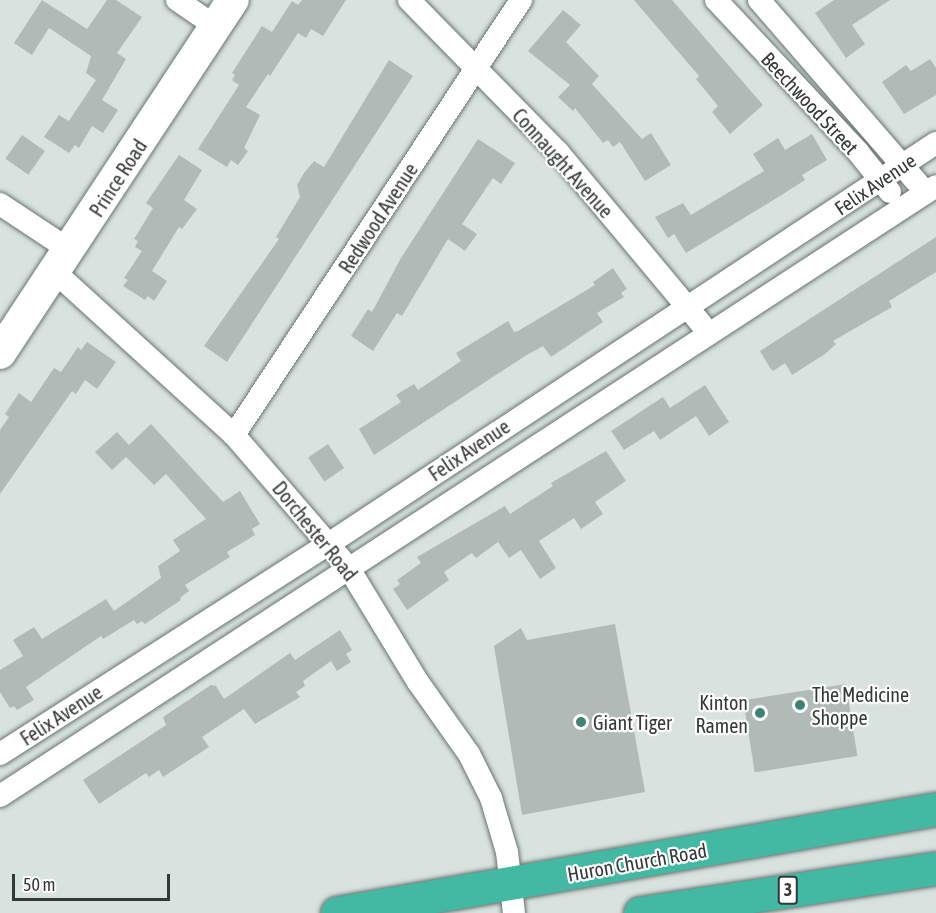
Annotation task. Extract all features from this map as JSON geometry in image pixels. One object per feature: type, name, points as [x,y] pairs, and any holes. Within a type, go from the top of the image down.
[{"type":"highway","name":"Huron Church Road","points":[[337,913],[513,899],[936,808]]},
{"type":"highway","name":"3","points":[[640,913],[936,867]]},
{"type":"street","points":[[177,0],[215,26]]},
{"type":"street","name":"Prince Road","points":[[0,353],[63,262],[233,0]]},
{"type":"street","name":"Connaught Avenue","points":[[409,0],[558,152],[709,333]]},
{"type":"street","name":"Redwood Avenue","points":[[234,435],[521,0]]},
{"type":"street","name":"Beechwood Street","points":[[716,0],[731,19],[858,152],[903,207]]},
{"type":"street","points":[[731,19],[760,0]]},
{"type":"street","name":"Beechwood Street","points":[[760,0],[901,166],[931,189]]},
{"type":"street","name":"Felix Avenue","points":[[0,754],[330,543],[685,306],[881,182],[936,143]]},
{"type":"street","name":"Felix Avenue","points":[[0,796],[931,189]]},
{"type":"street","name":"Dorchester Road","points":[[0,204],[63,262],[234,435],[330,543],[348,567],[418,681],[469,754],[491,798],[507,852],[513,899]]},
{"type":"building","points":[[42,0],[87,29],[107,0],[116,0],[142,17],[117,53],[126,59],[102,100],[118,110],[103,133],[92,126],[79,148],[75,145],[69,153],[44,137],[59,115],[69,121],[96,80],[86,73],[91,56],[49,28],[32,55],[14,43]]},
{"type":"building","points":[[302,0],[346,0],[323,36],[311,29],[306,38],[298,33],[270,76],[268,74],[246,107],[260,115],[244,148],[248,151],[238,165],[231,160],[227,167],[198,149],[239,85],[232,80],[235,75],[232,73],[262,26],[272,32],[292,1],[298,5]]},
{"type":"building","points":[[634,0],[672,0],[763,105],[730,134],[712,112],[718,106],[696,79],[699,76]]},
{"type":"building","points":[[834,0],[890,0],[852,25],[865,44],[846,58],[815,13]]},
{"type":"building","points":[[563,10],[581,25],[566,42],[599,76],[592,84],[642,139],[651,133],[671,165],[645,181],[620,142],[613,147],[608,140],[603,143],[575,108],[573,111],[558,97],[570,85],[528,51]]},
{"type":"building","points":[[930,59],[936,68],[936,95],[904,114],[882,82],[906,65],[911,71]]},
{"type":"building","points":[[389,60],[413,76],[227,362],[204,346],[279,239],[276,237],[300,197],[297,185],[304,173],[314,161],[324,167]]},
{"type":"building","points":[[812,134],[827,160],[802,175],[805,180],[686,253],[674,234],[668,238],[655,217],[683,203],[691,215],[764,171],[753,154],[778,138],[785,150]]},
{"type":"building","points":[[22,135],[45,151],[28,175],[5,159]]},
{"type":"building","points":[[478,139],[515,163],[501,184],[493,178],[462,224],[477,234],[465,251],[448,239],[402,316],[397,313],[373,351],[351,336],[368,309],[372,312],[401,258]]},
{"type":"building","points":[[179,155],[202,170],[184,200],[197,209],[182,229],[179,227],[152,271],[167,281],[154,301],[148,296],[145,300],[123,286],[128,280],[124,278],[142,251],[135,247],[138,241],[134,239],[153,208],[146,203]]},
{"type":"building","points":[[936,237],[936,272],[889,301],[892,307],[833,341],[836,344],[825,354],[792,375],[785,363],[773,371],[770,368],[760,351]]},
{"type":"building","points":[[613,268],[627,289],[621,293],[624,297],[597,313],[603,322],[551,357],[543,346],[525,356],[374,455],[359,429],[401,402],[396,395],[414,384],[418,390],[461,361],[456,353],[508,321],[514,332],[518,331],[595,285],[593,282]]},
{"type":"building","points":[[87,342],[116,362],[97,389],[85,380],[76,394],[72,391],[0,494],[0,430],[9,417],[5,414],[19,393],[31,402],[54,368],[61,372],[78,347],[81,350]]},
{"type":"building","points":[[705,385],[729,422],[709,436],[696,416],[660,440],[654,431],[624,450],[611,431],[663,397],[670,408]]},
{"type":"building","points":[[151,424],[223,502],[240,491],[260,524],[252,529],[255,535],[227,552],[230,557],[185,585],[189,591],[180,598],[181,600],[145,624],[142,621],[137,624],[134,620],[103,639],[101,636],[26,687],[34,700],[17,710],[14,706],[10,708],[0,692],[0,670],[23,656],[13,640],[34,627],[42,639],[106,599],[114,611],[161,578],[158,566],[180,551],[173,540],[206,519],[166,474],[154,485],[126,457],[112,470],[95,452],[117,432],[129,445]]},
{"type":"building","points":[[328,444],[344,468],[324,481],[308,457]]},
{"type":"building","points":[[606,451],[626,481],[595,502],[603,514],[581,529],[574,518],[539,541],[556,568],[540,579],[521,550],[509,558],[498,542],[476,558],[472,553],[444,572],[449,580],[407,610],[393,589],[400,584],[397,580],[421,563],[417,557],[505,506],[510,514],[553,486],[551,483]]},
{"type":"building","points":[[615,624],[645,792],[522,815],[494,646],[521,628],[527,640]]},
{"type":"building","points":[[340,630],[352,650],[346,654],[351,662],[337,671],[331,661],[303,681],[305,686],[296,692],[300,697],[255,724],[244,709],[202,737],[209,747],[163,777],[159,770],[149,777],[146,773],[99,804],[83,780],[166,725],[163,717],[211,685],[216,686],[224,699],[290,653],[295,660]]},
{"type":"building","points":[[846,684],[857,756],[755,772],[743,700]]},
{"type":"place","name":"The Medicine Shoppe","points":[[800,705]]},
{"type":"place","name":"Kinton Ramen","points":[[760,713]]},
{"type":"place","name":"Giant Tiger","points":[[581,722]]}]
